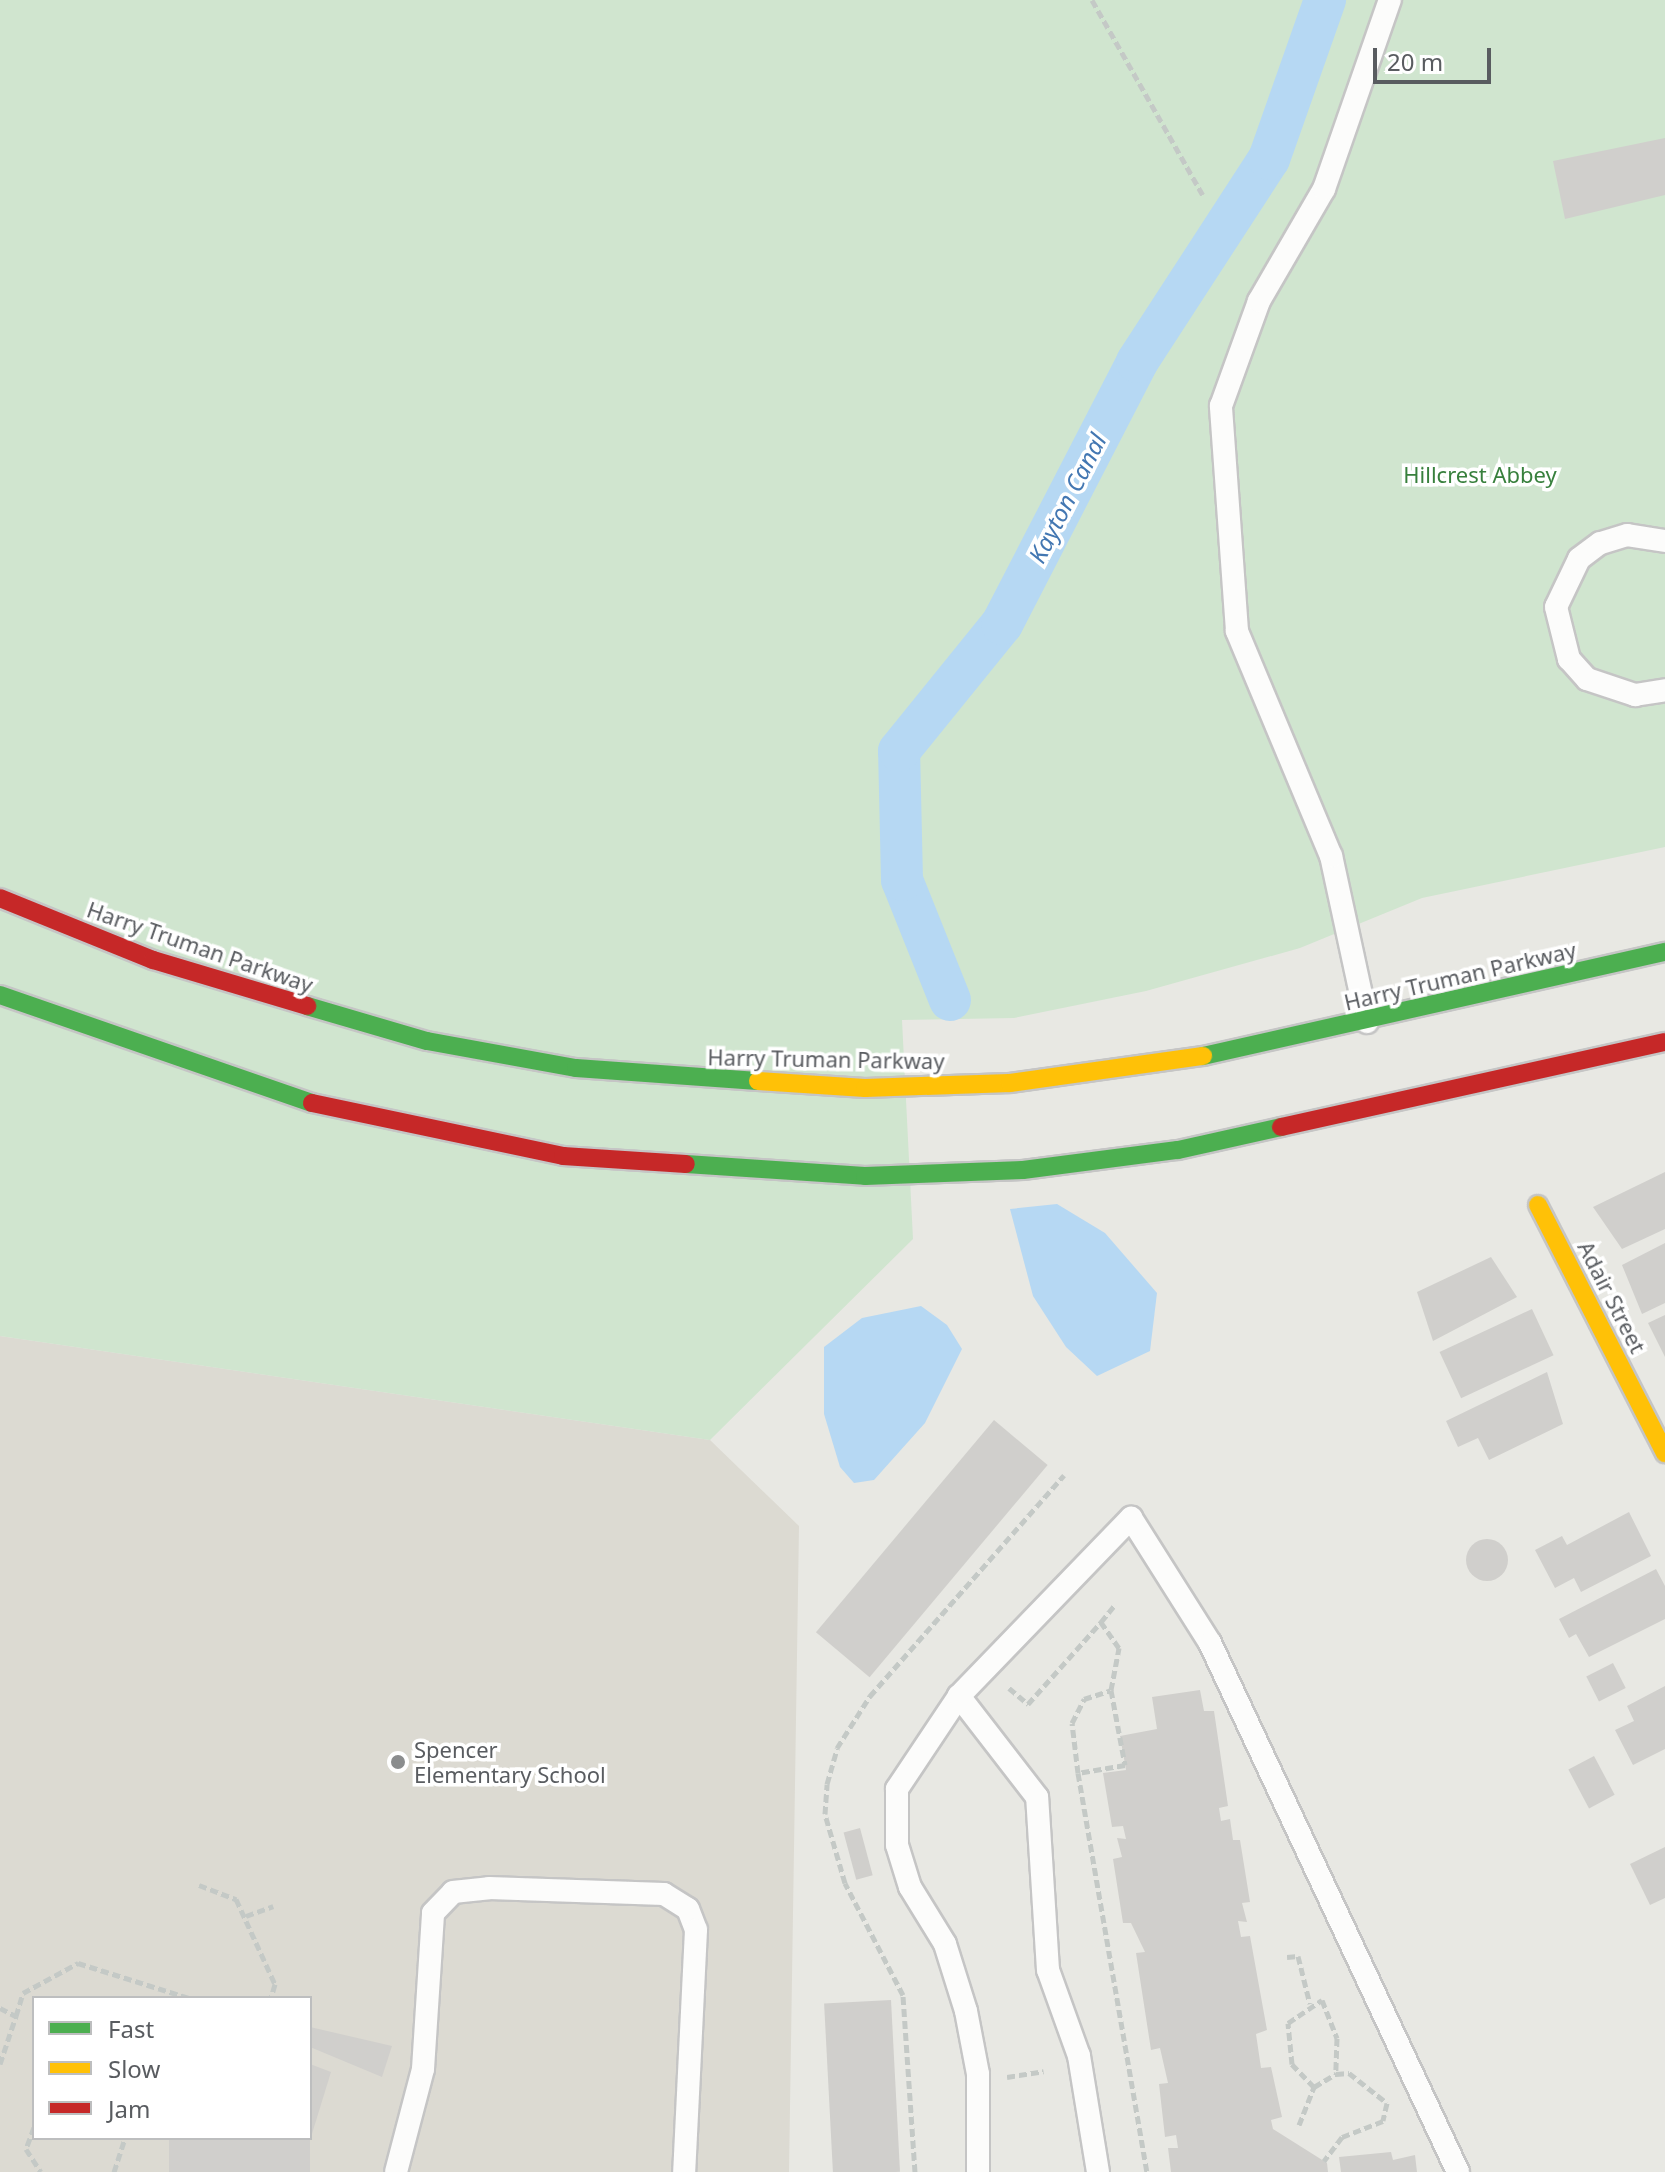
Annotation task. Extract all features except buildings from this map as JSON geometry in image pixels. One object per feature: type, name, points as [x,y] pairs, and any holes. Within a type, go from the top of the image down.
[{"type":"main road","name":"Harry Truman Parkway","points":[[0,898],[291,1006],[576,1068],[865,1088],[1010,1083],[1141,1067],[1367,1022],[1665,952]]},
{"type":"main road","points":[[0,995],[266,1091],[563,1156],[865,1176],[1023,1170],[1178,1150],[1665,1042]]},
{"type":"main road","name":"Adair Street","points":[[1538,1205],[1665,1453]]},
{"type":"lane","points":[[1367,1022],[1331,856],[1237,631],[1221,406],[1259,301],[1324,189],[1390,0]]},
{"type":"lane","points":[[1665,541],[1627,535],[1600,543],[1579,559],[1556,607],[1569,659],[1587,679],[1635,695],[1665,690]]},
{"type":"lane","points":[[978,2172],[978,2074],[966,2011],[945,1944],[910,1887],[897,1845],[897,1789],[959,1696],[1131,1518],[1210,1643],[1458,2172]]},
{"type":"lane","points":[[959,1696],[1037,1797],[1048,1970],[1079,2056],[1098,2172]]},
{"type":"lane","points":[[396,2172],[423,2069],[433,1913],[453,1892],[489,1888],[664,1894],[688,1909],[696,1930],[684,2172]]},
{"type":"path","points":[[1092,0],[1203,195]]},
{"type":"path","points":[[1002,1688],[1028,1704],[1115,1605]]},
{"type":"path","points":[[1078,1773],[1125,1765],[1111,1690],[1119,1648],[1101,1622]]},
{"type":"path","points":[[1111,1690],[1084,1699],[1072,1723],[1147,2172]]},
{"type":"path","points":[[199,1885],[236,1899],[275,1984],[272,1996]]},
{"type":"path","points":[[246,1916],[273,1906]]},
{"type":"path","points":[[1287,1957],[1298,1956],[1310,2004]]},
{"type":"path","points":[[0,2064],[23,1993],[78,1963],[183,1996]]},
{"type":"path","points":[[1314,2087],[1292,2064],[1288,2023],[1310,2004],[1322,2000],[1337,2038],[1336,2074]]},
{"type":"path","points":[[0,2008],[16,2016]]},
{"type":"path","points":[[998,2079],[1044,2071]]},
{"type":"path","points":[[1299,2125],[1314,2087],[1336,2074],[1349,2073],[1387,2103],[1383,2121],[1342,2137],[1324,2161]]},
{"type":"path","points":[[909,2090],[915,2172]]},
{"type":"path","points":[[32,2132],[26,2149],[41,2172]]},
{"type":"path","points":[[114,2172],[124,2140]]},
{"type":"shaded area","name":"Spencer Elementary School","points":[[0,1336],[710,1440],[799,1526],[789,2172],[0,2172]]},
{"type":"green space","name":"Hillcrest Abbey","points":[[0,0],[1665,0],[1665,847],[1422,898],[1300,948],[1146,991],[1014,1018],[902,1020],[913,1239],[710,1440],[0,1336]]},
{"type":"water","points":[[1057,1204],[1105,1233],[1157,1293],[1150,1351],[1097,1376],[1066,1347],[1033,1296],[1010,1209]]},
{"type":"water","points":[[921,1306],[947,1325],[962,1349],[925,1423],[874,1480],[854,1483],[840,1467],[824,1414],[824,1347],[862,1318]]},
{"type":"waterway","name":"Kayton Canal","points":[[950,1000],[902,880],[899,751],[1002,624],[1137,362],[1269,159],[1325,0]]},
{"type":"traffic: fast","points":[[1203,1056],[1665,952]]},
{"type":"traffic: fast","points":[[0,995],[312,1103]]},
{"type":"traffic: fast","points":[[307,1006],[427,1041],[576,1068],[758,1081]]},
{"type":"traffic: fast","points":[[686,1164],[865,1176],[1023,1170],[1178,1150],[1281,1127]]},
{"type":"traffic: slow","points":[[758,1081],[865,1088],[1010,1083],[1203,1056]]},
{"type":"traffic: slow","points":[[1538,1205],[1665,1453]]},
{"type":"traffic: jam","points":[[0,898],[153,960],[307,1006]]},
{"type":"traffic: jam","points":[[1281,1127],[1665,1042]]},
{"type":"traffic: jam","points":[[312,1103],[563,1156],[686,1164]]},
{"type":"place","name":"Spencer Elementary School","points":[[398,1762]]}]
